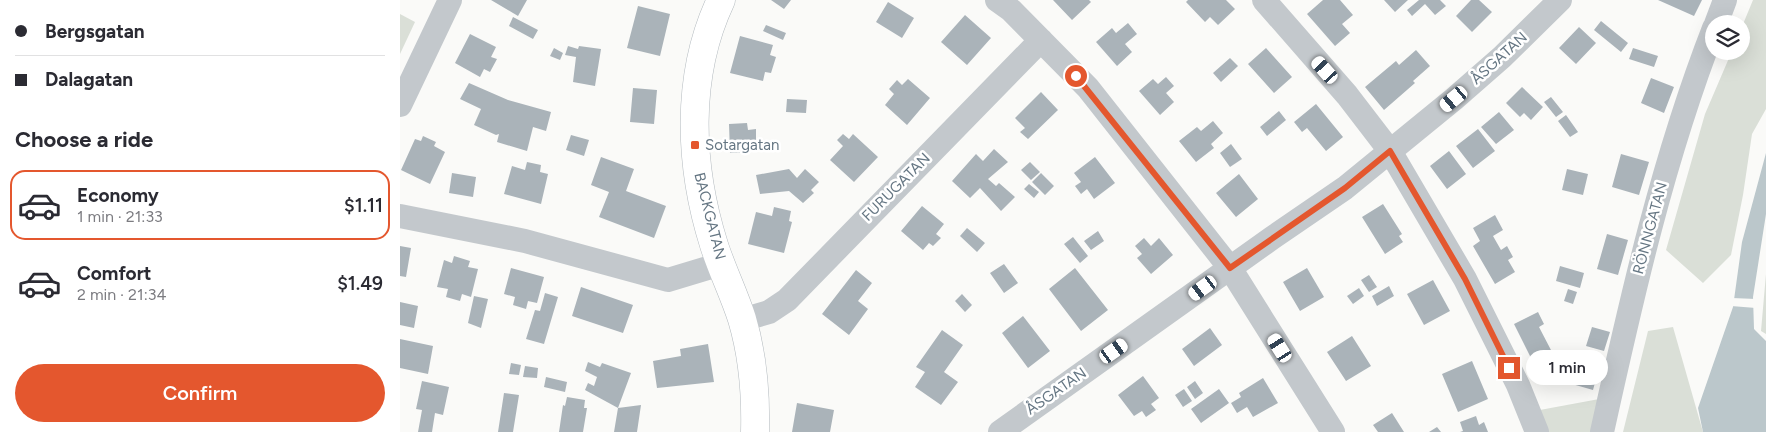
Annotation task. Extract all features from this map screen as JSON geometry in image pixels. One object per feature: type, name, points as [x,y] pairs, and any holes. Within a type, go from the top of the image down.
[{"type":"street","points":[[400,104],[450,0]]},
{"type":"street","name":"BACKGATAN","points":[[722,0],[705,44],[696,89],[694,121],[696,160],[703,203],[721,264],[742,320],[754,377],[756,432]]},
{"type":"street","points":[[997,0],[1011,10],[1088,88],[1230,268],[1333,432]]},
{"type":"street","points":[[1264,0],[1347,95],[1390,151],[1465,279],[1518,385],[1537,432]]},
{"type":"street","name":"ÅSGATAN","points":[[1000,432],[1345,188],[1502,57],[1560,0]]},
{"type":"street","points":[[1719,15],[1725,0]]},
{"type":"street","name":"FURUGATAN","points":[[742,320],[770,312],[787,300],[1041,40]]},
{"type":"street","name":"RÖNNGATAN","points":[[1602,432],[1631,301],[1668,161],[1705,54]]},
{"type":"street","points":[[400,216],[525,241],[668,280],[721,264]]},
{"type":"shaded area","points":[[1753,0],[1766,0],[1766,109],[1752,134],[1743,195],[1731,255],[1703,283],[1666,250],[1705,114],[1728,60],[1750,60],[1750,15],[1747,15]]},
{"type":"shaded area","points":[[400,14],[415,22],[400,54]]},
{"type":"shaded area","points":[[1766,153],[1766,214],[1753,297],[1754,329],[1766,341],[1766,432],[1703,432],[1698,408],[1733,307],[1742,242]]},
{"type":"shaded area","points":[[1766,274],[1766,334],[1761,331]]},
{"type":"shaded area","points":[[1673,327],[1703,432],[1623,432],[1648,331]]},
{"type":"shaded area","points":[[1610,397],[1603,432],[1538,432],[1529,412]]},
{"type":"pier","points":[[1732,298],[1756,299],[1756,308],[1731,306]]},
{"type":"building","points":[[491,0],[527,0],[518,16]]},
{"type":"building","points":[[771,0],[791,0],[784,9]]},
{"type":"building","points":[[1053,0],[1089,0],[1091,2],[1072,20]]},
{"type":"building","points":[[1188,0],[1226,0],[1235,9],[1218,25],[1210,17],[1205,22],[1186,2]]},
{"type":"building","points":[[1323,0],[1340,0],[1353,15],[1342,24],[1350,33],[1335,46],[1307,14]]},
{"type":"building","points":[[1384,0],[1408,0],[1395,12]]},
{"type":"building","points":[[1419,0],[1440,0],[1446,6],[1435,15],[1425,4],[1412,16],[1407,10]]},
{"type":"building","points":[[1471,0],[1479,0],[1492,12],[1472,32],[1456,16]]},
{"type":"building","points":[[1658,0],[1702,0],[1694,16]]},
{"type":"building","points":[[888,2],[914,18],[902,38],[876,22]]},
{"type":"building","points":[[638,6],[670,14],[660,56],[627,48]]},
{"type":"building","points":[[965,15],[991,38],[967,65],[941,42]]},
{"type":"building","points":[[513,17],[538,30],[533,39],[509,26]]},
{"type":"building","points":[[1601,21],[1628,43],[1621,52],[1594,30]]},
{"type":"building","points":[[1128,23],[1137,34],[1125,44],[1132,52],[1117,66],[1096,42],[1112,28],[1116,33]]},
{"type":"building","points":[[766,25],[786,33],[783,40],[763,31]]},
{"type":"building","points":[[1579,27],[1596,43],[1576,64],[1559,48]]},
{"type":"building","points":[[470,34],[496,47],[491,57],[497,59],[490,72],[484,69],[480,77],[455,63]]},
{"type":"building","points":[[740,36],[773,45],[770,55],[776,57],[771,73],[765,72],[763,81],[730,73]]},
{"type":"building","points":[[568,46],[578,49],[579,46],[601,49],[595,86],[573,82],[576,57],[565,55]]},
{"type":"building","points":[[554,48],[563,53],[560,60],[550,56]]},
{"type":"building","points":[[1266,48],[1292,77],[1274,93],[1248,64]]},
{"type":"building","points":[[1633,48],[1658,56],[1654,67],[1629,59]]},
{"type":"building","points":[[1416,50],[1430,66],[1413,81],[1415,83],[1384,110],[1365,87],[1396,61],[1399,65]]},
{"type":"building","points":[[1230,58],[1238,66],[1221,82],[1213,73]]},
{"type":"building","points":[[1166,77],[1174,86],[1166,93],[1174,102],[1160,115],[1139,91],[1153,79],[1158,84]]},
{"type":"building","points":[[1651,78],[1674,87],[1664,113],[1641,103]]},
{"type":"building","points":[[908,79],[930,98],[907,125],[885,105],[894,94],[889,89],[897,80],[902,85]]},
{"type":"building","points":[[469,83],[508,100],[551,112],[546,131],[533,127],[527,151],[497,142],[499,134],[496,135],[474,125],[481,109],[460,99]]},
{"type":"building","points":[[1522,87],[1543,107],[1531,120],[1524,113],[1520,117],[1506,103]]},
{"type":"building","points":[[633,88],[657,90],[654,124],[630,122]]},
{"type":"building","points":[[1041,92],[1058,110],[1028,139],[1020,132],[1025,128],[1015,118]]},
{"type":"building","points":[[1551,97],[1563,112],[1556,117],[1544,102]]},
{"type":"building","points":[[787,99],[807,100],[806,113],[786,112]]},
{"type":"building","points":[[1316,104],[1343,137],[1326,151],[1307,128],[1302,132],[1294,122]]},
{"type":"building","points":[[1279,111],[1286,120],[1267,136],[1260,127]]},
{"type":"building","points":[[1499,112],[1514,130],[1496,144],[1481,127]]},
{"type":"building","points":[[1566,115],[1578,132],[1570,137],[1558,121]]},
{"type":"building","points":[[1213,121],[1223,133],[1211,144],[1214,148],[1196,162],[1179,141],[1197,127],[1201,131]]},
{"type":"building","points":[[747,123],[748,130],[756,129],[756,142],[750,142],[750,152],[730,153],[729,124]]},
{"type":"building","points":[[1478,129],[1495,151],[1473,168],[1456,146]]},
{"type":"building","points":[[843,134],[849,139],[853,134],[878,157],[854,182],[830,160],[843,146],[837,140]]},
{"type":"building","points":[[571,135],[589,140],[584,156],[566,150]]},
{"type":"building","points":[[423,136],[436,142],[434,146],[445,152],[430,184],[401,170],[415,139],[421,141]]},
{"type":"building","points":[[1231,144],[1242,159],[1230,167],[1220,153]]},
{"type":"building","points":[[994,149],[1008,162],[988,179],[996,186],[999,183],[1015,197],[1001,211],[980,188],[970,198],[952,181],[976,154],[983,161]]},
{"type":"building","points":[[1449,151],[1466,174],[1447,189],[1430,166]]},
{"type":"building","points":[[1621,154],[1649,162],[1639,195],[1612,187]]},
{"type":"building","points":[[601,157],[634,169],[626,191],[666,206],[654,238],[599,217],[609,192],[591,185]]},
{"type":"building","points":[[1095,157],[1115,183],[1094,199],[1087,189],[1081,194],[1075,186],[1081,182],[1074,173]]},
{"type":"building","points":[[527,162],[541,165],[540,172],[548,174],[541,204],[504,194],[512,166],[525,170]]},
{"type":"building","points":[[1030,162],[1040,172],[1031,180],[1021,170]]},
{"type":"building","points":[[789,169],[797,178],[805,169],[819,182],[811,190],[814,193],[803,203],[789,191],[760,194],[756,175]]},
{"type":"building","points":[[1567,169],[1588,174],[1583,195],[1562,190]]},
{"type":"building","points":[[452,173],[476,177],[473,197],[449,193]]},
{"type":"building","points":[[1041,173],[1054,186],[1045,195],[1032,182]]},
{"type":"building","points":[[1239,174],[1258,199],[1236,217],[1216,193]]},
{"type":"building","points":[[1029,184],[1039,192],[1034,198],[1024,189]]},
{"type":"building","points":[[1383,204],[1402,234],[1399,236],[1403,242],[1385,254],[1362,217]]},
{"type":"building","points":[[922,206],[944,224],[936,234],[941,238],[933,246],[929,243],[923,250],[901,231]]},
{"type":"building","points":[[774,207],[791,211],[789,221],[792,222],[784,253],[748,244],[756,212],[772,216]]},
{"type":"building","points":[[1495,215],[1503,230],[1493,236],[1501,250],[1507,246],[1513,257],[1508,260],[1515,272],[1495,284],[1473,246],[1480,241],[1473,228]]},
{"type":"building","points":[[967,228],[985,243],[977,252],[960,236]]},
{"type":"building","points":[[1098,231],[1104,241],[1091,250],[1084,241]]},
{"type":"building","points":[[1607,234],[1628,240],[1618,275],[1597,269]]},
{"type":"building","points":[[1073,237],[1088,256],[1080,263],[1064,244]]},
{"type":"building","points":[[1144,238],[1151,246],[1159,238],[1173,255],[1151,274],[1137,258],[1142,254],[1135,246]]},
{"type":"building","points":[[400,246],[411,248],[406,277],[400,276]]},
{"type":"building","points":[[454,256],[470,261],[468,267],[478,269],[471,297],[462,294],[460,301],[446,297],[448,289],[437,287],[444,260],[452,263]]},
{"type":"building","points":[[1004,264],[1018,283],[1004,293],[990,273]]},
{"type":"building","points":[[1560,266],[1584,273],[1580,288],[1556,281]]},
{"type":"building","points":[[511,268],[544,277],[537,303],[528,301],[526,309],[513,305],[515,297],[504,294]]},
{"type":"building","points":[[1075,268],[1108,310],[1081,331],[1049,289]]},
{"type":"building","points":[[1307,268],[1324,297],[1300,311],[1283,282]]},
{"type":"building","points":[[856,270],[872,283],[858,301],[868,309],[849,335],[822,314]]},
{"type":"building","points":[[1369,275],[1377,287],[1369,292],[1361,280]]},
{"type":"building","points":[[1433,280],[1450,311],[1424,325],[1407,294]]},
{"type":"building","points":[[1389,286],[1394,296],[1377,306],[1372,296]]},
{"type":"building","points":[[581,287],[633,305],[623,333],[572,316]]},
{"type":"building","points":[[1359,288],[1364,296],[1353,304],[1347,296]]},
{"type":"building","points":[[1568,289],[1577,292],[1573,304],[1564,301]]},
{"type":"building","points":[[545,293],[558,297],[544,344],[526,339],[535,310],[540,311]]},
{"type":"building","points":[[962,294],[972,305],[965,312],[955,301]]},
{"type":"building","points":[[474,296],[488,299],[481,328],[468,323]]},
{"type":"building","points":[[400,302],[418,306],[414,328],[400,325]]},
{"type":"building","points":[[1538,312],[1544,324],[1539,327],[1552,352],[1533,362],[1514,324]]},
{"type":"building","points":[[1023,316],[1050,351],[1028,368],[1002,333]]},
{"type":"building","points":[[1592,327],[1610,332],[1604,351],[1586,346]]},
{"type":"building","points":[[1210,328],[1222,345],[1194,366],[1182,349]]},
{"type":"building","points":[[942,330],[963,345],[944,372],[958,382],[941,405],[915,387],[925,372],[916,367]]},
{"type":"building","points":[[1352,336],[1371,366],[1346,381],[1327,352]]},
{"type":"building","points":[[400,339],[433,346],[428,374],[400,368]]},
{"type":"building","points":[[708,344],[714,382],[657,388],[653,361],[681,356],[680,349]]},
{"type":"building","points":[[1581,351],[1602,357],[1593,390],[1572,384],[1574,376],[1566,373],[1570,361],[1578,363]]},
{"type":"building","points":[[1472,361],[1488,399],[1458,412],[1442,374]]},
{"type":"building","points":[[588,362],[600,367],[602,363],[631,373],[618,408],[585,390],[588,383],[594,386],[597,377],[585,371]]},
{"type":"building","points":[[511,363],[521,365],[519,375],[509,374]]},
{"type":"building","points":[[525,366],[538,368],[537,378],[523,377]]},
{"type":"building","points":[[1143,376],[1159,398],[1151,404],[1156,410],[1146,417],[1142,411],[1134,416],[1118,395]]},
{"type":"building","points":[[546,377],[567,382],[565,392],[544,387]]},
{"type":"building","points":[[1263,378],[1278,403],[1253,417],[1247,407],[1237,413],[1231,403],[1241,397],[1239,393]]},
{"type":"building","points":[[422,381],[449,387],[443,415],[435,413],[432,432],[418,432],[422,410],[416,409]]},
{"type":"building","points":[[1195,381],[1203,393],[1195,399],[1187,387]]},
{"type":"building","points":[[1184,389],[1192,401],[1183,407],[1175,395]]},
{"type":"building","points":[[1219,389],[1229,403],[1201,423],[1191,409]]},
{"type":"building","points":[[504,393],[519,395],[513,432],[498,432]]},
{"type":"building","points":[[567,397],[585,400],[584,408],[587,408],[583,432],[559,432],[563,405],[565,406]]},
{"type":"building","points":[[797,403],[834,410],[830,432],[792,432]]},
{"type":"building","points":[[641,405],[637,432],[614,432],[618,408]]},
{"type":"building","points":[[1392,413],[1404,432],[1378,432],[1373,425]]},
{"type":"building","points":[[1476,416],[1479,425],[1484,422],[1488,432],[1460,432],[1463,431],[1460,422]]},
{"type":"building","points":[[1437,427],[1441,432],[1429,432]]},
{"type":"place","name":"Sotargatan","points":[[695,145]]},
{"type":"route","points":[[1076,76],[1088,88],[1230,268],[1345,188],[1390,151],[1465,279],[1509,368]]}]
